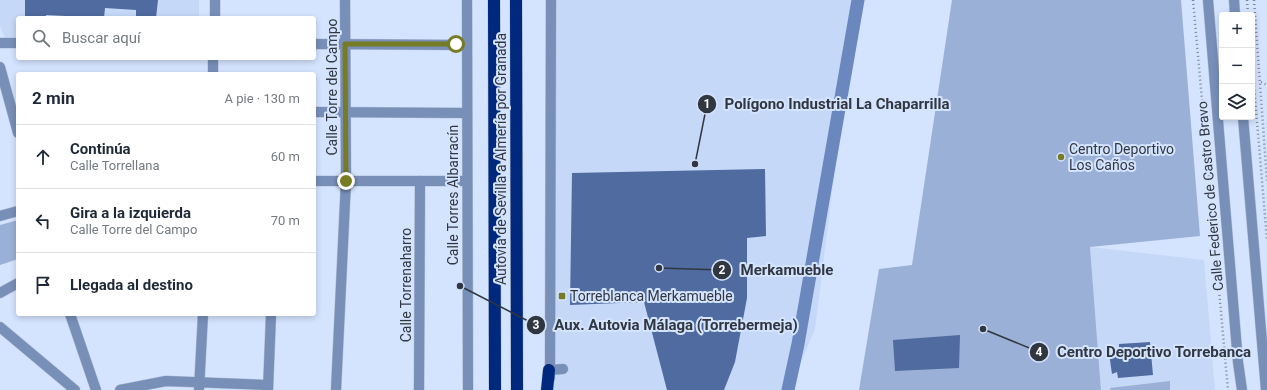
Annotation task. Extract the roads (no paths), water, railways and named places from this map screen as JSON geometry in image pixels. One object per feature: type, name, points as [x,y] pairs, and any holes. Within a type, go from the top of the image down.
[{"type":"highway","name":"Autovía de Sevilla a Almería por Granada","points":[[494,0],[495,390]]},
{"type":"highway","name":"Autovía de Sevilla a Almería por Granada","points":[[516,0],[517,390]]},
{"type":"highway","points":[[549,370],[549,390]]},
{"type":"street","points":[[215,0],[215,16]]},
{"type":"street","name":"Calle Torre del Campo","points":[[336,390],[346,181],[345,0]]},
{"type":"street","name":"Calle Torres Albarracín","points":[[467,0],[468,390]]},
{"type":"street","points":[[551,0],[549,370],[563,369]]},
{"type":"street","name":"Calle Federico de Castro Bravo","points":[[1208,0],[1238,362],[1242,390]]},
{"type":"street","points":[[1234,0],[1235,12]]},
{"type":"street","points":[[0,43],[16,43]]},
{"type":"street","points":[[316,44],[467,45]]},
{"type":"street","points":[[213,60],[213,72]]},
{"type":"street","points":[[0,66],[15,112]]},
{"type":"street","points":[[316,112],[467,113]]},
{"type":"street","points":[[1243,120],[1266,390]]},
{"type":"street","points":[[316,181],[467,181]]},
{"type":"street","name":"Calle Torrenaharro","points":[[419,390],[420,181]]},
{"type":"street","points":[[0,216],[16,212]]},
{"type":"street","points":[[0,293],[16,284]]},
{"type":"street","points":[[71,316],[96,390]]},
{"type":"street","points":[[199,386],[203,316]]},
{"type":"street","points":[[120,390],[166,381],[199,386],[268,388],[271,316]]},
{"type":"street","points":[[0,327],[75,390]]},
{"type":"waterway","points":[[788,390],[798,344],[858,0]]},
{"type":"place","name":"Centro Deportivo Los Caños","points":[[1061,157]]},
{"type":"place","name":"Polígono Industrial La Chaparrilla","points":[[695,164]]},
{"type":"place","name":"Merkamueble","points":[[659,268]]},
{"type":"place","name":"Aux. Autovia Málaga (Torrebermeja)","points":[[460,286]]},
{"type":"place","name":"Torreblanca Merkamueble","points":[[562,296]]},
{"type":"place","name":"Centro Deportivo Torrebanca","points":[[983,329]]}]
